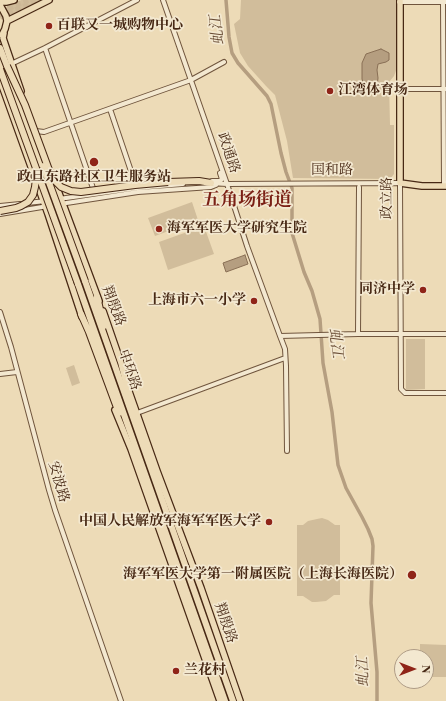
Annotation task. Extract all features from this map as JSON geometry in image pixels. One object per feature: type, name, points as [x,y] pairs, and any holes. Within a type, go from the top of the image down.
[{"type":"highway","name":"中环路","points":[[0,48],[9,65],[82,282],[136,450],[220,675],[233,701]]},
{"type":"highway","points":[[9,65],[49,170],[55,181],[61,187],[71,191],[81,192],[168,182],[199,181],[211,183]]},
{"type":"highway","name":"中环路","points":[[0,69],[121,385],[220,675],[225,701]]},
{"type":"highway","points":[[0,69],[34,168],[36,178],[33,195],[28,202],[16,208],[0,210]]},
{"type":"highway","points":[[97,297],[121,385]]},
{"type":"highway","points":[[81,314],[119,412],[136,450]]},
{"type":"main road","points":[[0,2],[14,0]]},
{"type":"main road","points":[[7,21],[49,0]]},
{"type":"main road","name":"政立路","points":[[399,1],[400,183]]},
{"type":"main road","points":[[0,5],[7,21],[4,33],[0,39]]},
{"type":"main road","name":"翔殷路","points":[[4,33],[3,38],[9,65],[40,141],[101,307],[157,471],[201,588],[240,701]]},
{"type":"main road","points":[[0,73],[30,155],[86,329],[110,396],[134,456],[220,701]]},
{"type":"main road","points":[[0,80],[45,204]]},
{"type":"main road","name":"国和路","points":[[400,183],[422,186],[445,186]]},
{"type":"street","points":[[9,65],[137,0]]},
{"type":"street","name":"政通路","points":[[163,0],[247,246],[285,349],[287,451]]},
{"type":"street","points":[[399,1],[444,2],[445,186]]},
{"type":"street","points":[[45,48],[95,194]]},
{"type":"street","points":[[36,131],[44,132],[191,80],[224,62]]},
{"type":"street","points":[[399,89],[445,89]]},
{"type":"street","points":[[110,109],[137,188]]},
{"type":"street","points":[[40,141],[44,132]]},
{"type":"street","points":[[199,181],[222,179],[214,152],[214,147]]},
{"type":"street","name":"国和路","points":[[61,201],[137,188],[211,183],[400,183]]},
{"type":"street","name":"政立路","points":[[400,183],[401,390],[405,393],[446,393]]},
{"type":"street","name":"国和路","points":[[61,201],[138,192],[211,187],[218,184]]},
{"type":"street","points":[[358,334],[359,187]]},
{"type":"street","points":[[0,214],[61,201]]},
{"type":"street","points":[[0,206],[45,204]]},
{"type":"street","name":"安波路","points":[[0,312],[55,510],[121,701]]},
{"type":"street","points":[[280,336],[315,334],[446,334]]},
{"type":"street","points":[[137,413],[285,358]]},
{"type":"street","points":[[0,374],[17,372]]},
{"type":"shaded area","points":[[21,0],[44,0],[9,17],[5,8]]},
{"type":"shaded area","name":"江湾体育场","points":[[241,0],[397,0],[397,68],[394,76],[389,82],[390,125],[394,125],[394,174],[390,179],[293,178],[287,141],[275,95],[248,66],[240,53],[234,24],[240,19]]},
{"type":"shaded area","points":[[381,49],[389,53],[389,60],[378,64],[377,87],[379,92],[376,94],[368,93],[362,79],[362,63],[366,54]]},
{"type":"shaded area","points":[[192,202],[198,220],[155,236],[148,218]]},
{"type":"shaded area","points":[[204,226],[214,254],[168,270],[159,242]]},
{"type":"shaded area","points":[[245,255],[248,264],[226,272],[223,263]]},
{"type":"shaded area","points":[[406,339],[425,339],[425,389],[406,390]]},
{"type":"shaded area","points":[[74,365],[80,383],[72,386],[66,368]]},
{"type":"shaded area","points":[[322,518],[335,525],[340,525],[340,595],[334,595],[326,601],[312,602],[303,596],[297,596],[297,525],[303,525],[308,521]]},
{"type":"shaded area","points":[[420,644],[446,645],[446,677],[434,677],[434,649],[420,649]]},
{"type":"waterway","name":"虬江","points":[[226,0],[232,53],[238,63],[267,96],[271,104],[281,153],[292,188],[292,233],[320,319],[323,363],[332,412],[338,465],[346,488],[372,539],[371,603],[377,672],[377,701]]},
{"type":"tunnel","points":[[0,12],[28,0]]},
{"type":"tunnel","points":[[0,17],[38,0]]},
{"type":"place","name":"百联又一城购物中心","points":[[49,26]]},
{"type":"place","name":"江湾体育场","points":[[330,91]]},
{"type":"place","name":"政旦东路社区卫生服务站","points":[[94,162]]},
{"type":"place","name":"海军军医大学研究生院","points":[[159,229]]},
{"type":"place","name":"同济中学","points":[[423,290]]},
{"type":"place","name":"上海市六一小学","points":[[254,301]]},
{"type":"place","name":"中国人民解放军海军军医大学","points":[[269,522]]},
{"type":"place","name":"海军军医大学第一附属医院（上海长海医院）","points":[[412,575]]},
{"type":"place","name":"兰花村","points":[[176,671]]},
{"type":"district","name":"五角场街道","points":[[247,201]]}]
